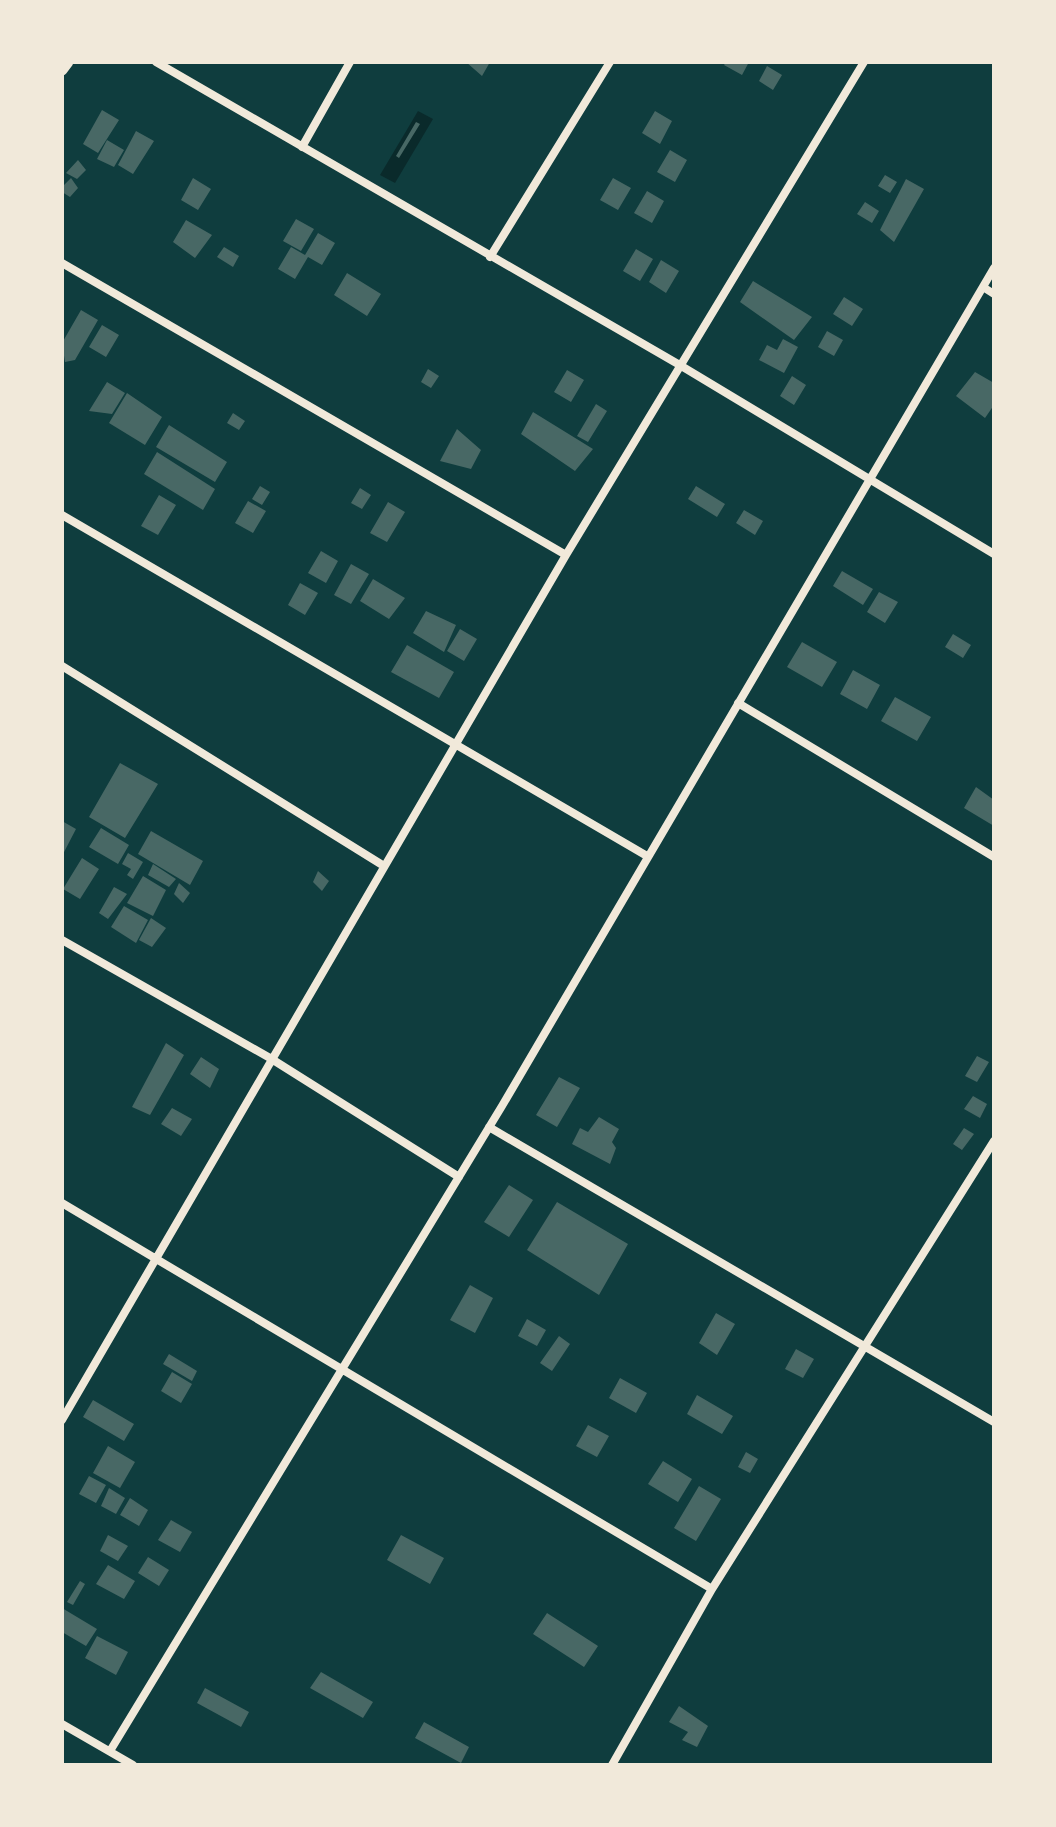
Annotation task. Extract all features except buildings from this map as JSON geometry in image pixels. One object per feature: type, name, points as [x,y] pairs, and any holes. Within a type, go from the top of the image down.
[{"type":"main road","points":[[62,70],[68,62]]},
{"type":"street","points":[[156,62],[678,364],[994,554]]},
{"type":"street","points":[[302,147],[350,62]]},
{"type":"street","points":[[490,257],[610,62]]},
{"type":"street","points":[[62,1420],[158,1260],[270,1058],[678,364],[864,62]]},
{"type":"street","points":[[62,263],[566,555]]},
{"type":"street","points":[[110,1751],[489,1127],[994,268]]},
{"type":"street","points":[[983,287],[994,294]]},
{"type":"street","points":[[62,515],[647,856]]},
{"type":"street","points":[[62,666],[384,866]]},
{"type":"street","points":[[738,703],[994,857]]},
{"type":"street","points":[[62,940],[270,1058],[459,1177]]},
{"type":"street","points":[[489,1127],[994,1422]]},
{"type":"street","points":[[612,1765],[712,1589],[994,1141]]},
{"type":"street","points":[[62,1203],[712,1589]]},
{"type":"street","points":[[62,1724],[133,1765]]},
{"type":"water","points":[[418,111],[433,119],[395,183],[380,175]]}]
